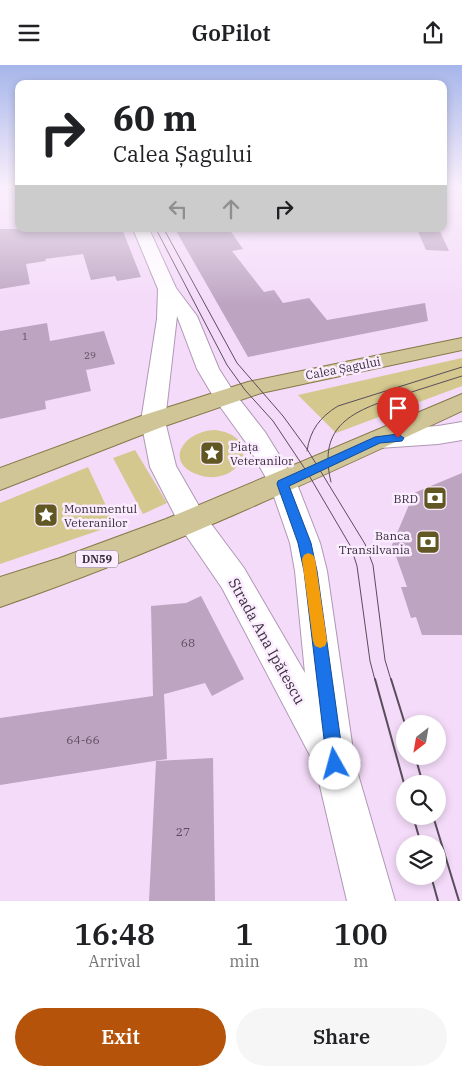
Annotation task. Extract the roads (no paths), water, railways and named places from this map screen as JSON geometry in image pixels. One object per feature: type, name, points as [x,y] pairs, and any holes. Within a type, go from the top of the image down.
[{"type":"main road","name":"Calea Șagului","points":[[224,396],[288,379],[462,344]]},
{"type":"main road","points":[[0,479],[224,396]]},
{"type":"main road","name":"DN59","points":[[0,592],[114,553],[193,522],[282,484],[462,402]]},
{"type":"street","points":[[142,232],[167,289],[187,316],[208,369],[224,396],[256,437],[282,484]]},
{"type":"street","points":[[167,289],[167,319],[153,421],[163,467],[193,522]]},
{"type":"street","points":[[379,439],[438,435],[462,431]]},
{"type":"street","name":"Strada Ana Ipătescu","points":[[282,484],[305,543],[311,571],[335,764],[371,901]]},
{"type":"street","name":"Strada Ana Ipătescu","points":[[193,522],[232,578],[335,764]]},
{"type":"tram line","points":[[158,232],[227,365],[245,390],[273,421],[307,472],[351,547],[357,566],[370,661],[375,680]]},
{"type":"tram line","points":[[166,232],[237,363],[283,416],[307,449]]},
{"type":"tram line","points":[[307,449],[313,430],[326,415],[338,406],[462,367]]},
{"type":"tram line","points":[[331,482],[328,463],[329,447],[334,434],[342,423],[367,408],[382,402],[462,376]]},
{"type":"tram line","points":[[307,449],[365,544],[373,565],[385,660],[391,680]]},
{"type":"tram line","points":[[375,679],[402,775]]},
{"type":"tram line","points":[[391,679],[402,715]]},
{"type":"tram line","points":[[418,765],[420,775]]},
{"type":"tram line","points":[[416,825],[418,835]]},
{"type":"tram line","points":[[436,825],[459,901]]},
{"type":"tram line","points":[[434,885],[438,901]]},
{"type":"place","name":"Piața Veteranilor","points":[[212,453]]},
{"type":"place","name":"BRD","points":[[435,498]]},
{"type":"place","name":"Monumentul Veteranilor","points":[[46,515]]},
{"type":"place","name":"Banca Transilvania","points":[[428,542]]}]
